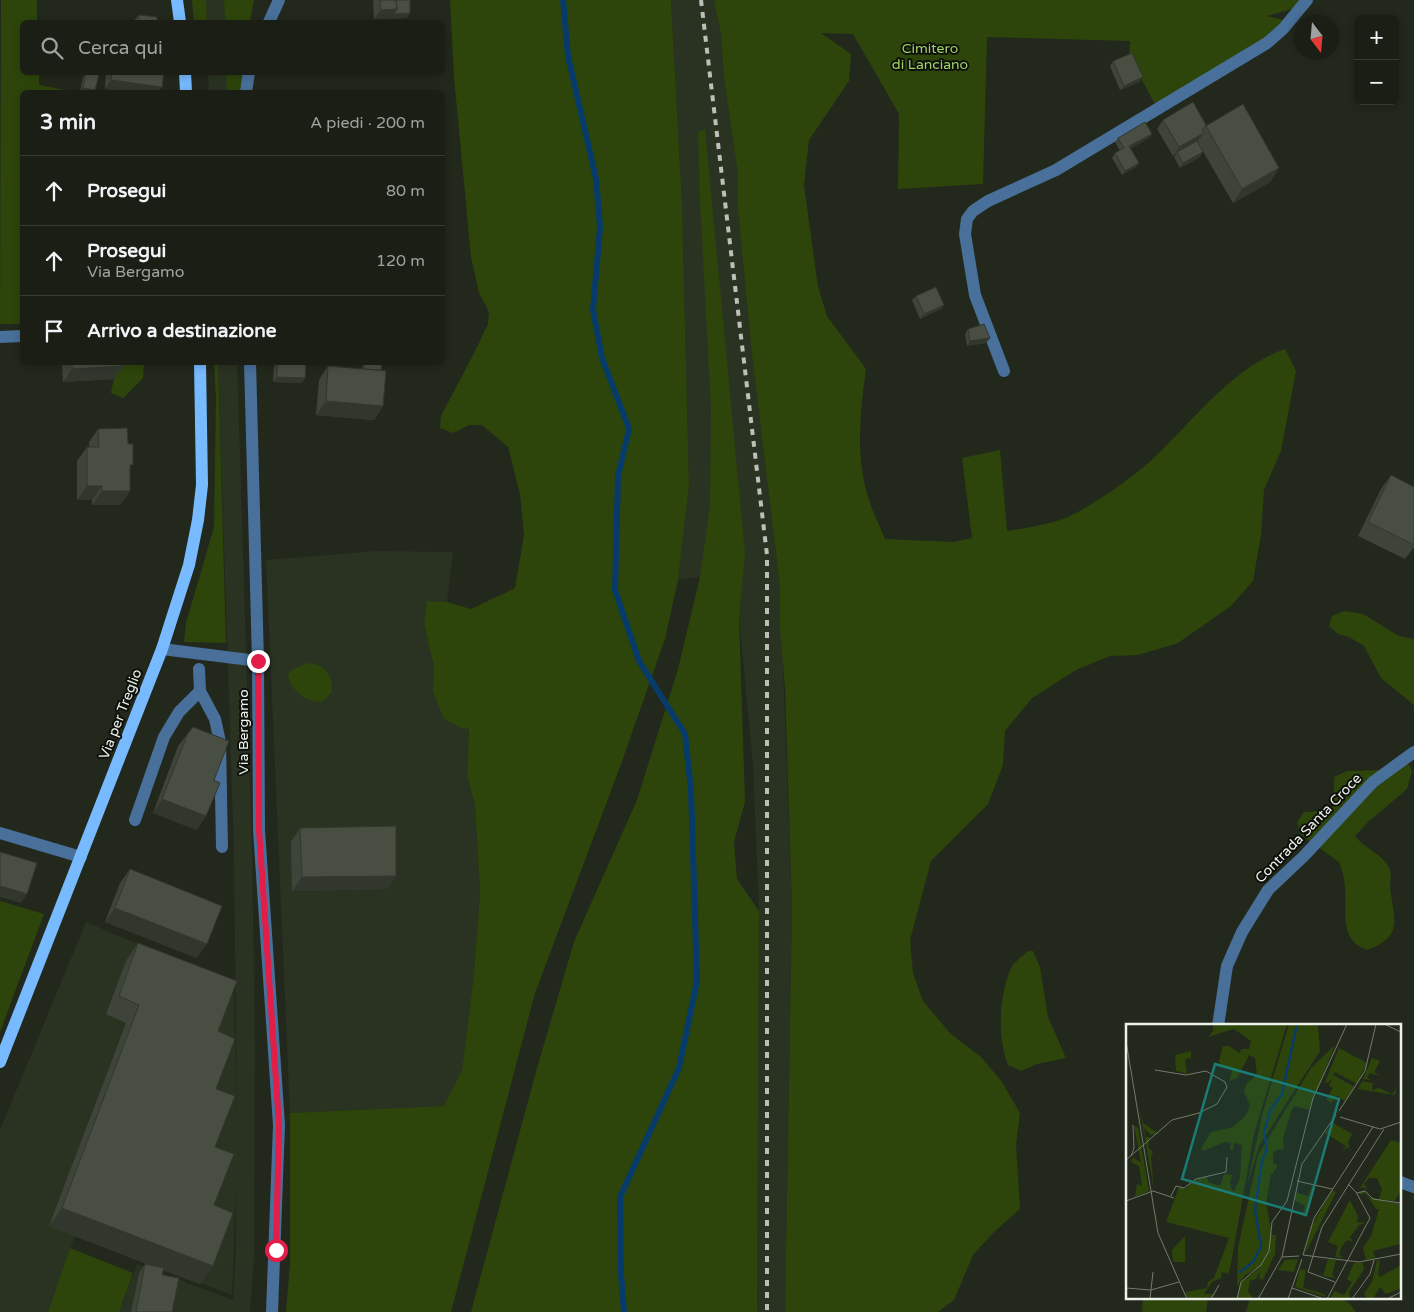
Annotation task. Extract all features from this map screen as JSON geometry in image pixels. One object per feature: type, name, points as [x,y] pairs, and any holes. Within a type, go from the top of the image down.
[{"type":"main road","points":[[177,0],[180,20]]},
{"type":"main road","points":[[185,75],[186,90]]},
{"type":"main road","name":"Via per Treglio","points":[[1,1058],[162,649],[189,564],[198,520],[202,485],[200,365]]},
{"type":"street","points":[[270,20],[279,0]]},
{"type":"street","points":[[1004,371],[976,295],[965,234],[967,219],[973,211],[988,201],[1056,170],[1267,43],[1297,14],[1307,0]]},
{"type":"street","points":[[246,90],[249,75]]},
{"type":"street","points":[[0,337],[20,336]]},
{"type":"street","name":"Via Bergamo","points":[[250,365],[258,661],[259,830],[279,1125],[272,1312]]},
{"type":"street","points":[[162,649],[258,661]]},
{"type":"street","points":[[199,670],[200,691],[215,720],[220,742],[222,847]]},
{"type":"street","points":[[134,820],[164,737],[179,712],[200,691]]},
{"type":"street","name":"Contrada Santa Croce","points":[[1218,1024],[1227,966],[1242,932],[1268,890],[1304,856],[1373,782],[1414,752]]},
{"type":"street","points":[[0,833],[81,857]]},
{"type":"street","points":[[1402,1183],[1414,1188]]},
{"type":"shaded area","points":[[206,0],[224,0],[225,20],[207,20]]},
{"type":"shaded area","points":[[671,0],[714,0],[721,34],[724,78],[738,175],[738,210],[752,355],[780,586],[792,908],[785,1312],[757,1312],[759,911],[753,765],[739,618],[743,570],[678,580],[689,486],[682,205]]},
{"type":"shaded area","points":[[208,75],[227,75],[227,90],[209,90]]},
{"type":"shaded area","points":[[218,365],[237,365],[252,850],[255,1047],[254,1254],[250,1312],[119,1312],[137,1264],[233,1300],[236,1253],[236,1188],[232,1295],[75,1236],[48,1312],[0,1312],[0,1130],[86,922],[234,985],[237,1137],[234,851]]},
{"type":"shaded area","points":[[377,551],[453,552],[447,602],[427,601],[424,624],[434,666],[433,691],[469,729],[467,774],[475,805],[480,892],[474,974],[462,1070],[445,1106],[290,1113],[266,560]]},
{"type":"green space","points":[[1,0],[37,0],[37,20],[20,20],[20,75],[39,75],[39,85],[65,90],[20,90],[20,324],[0,324]]},
{"type":"green space","points":[[192,0],[206,0],[207,20],[194,20]]},
{"type":"green space","points":[[224,0],[254,0],[250,20],[225,20]]},
{"type":"green space","points":[[450,0],[671,0],[682,205],[689,486],[678,580],[665,639],[620,767],[535,993],[451,1312],[286,1312],[290,1264],[290,1113],[444,1106],[462,1070],[474,974],[480,892],[475,805],[467,774],[469,729],[461,728],[444,719],[433,691],[434,666],[424,624],[427,601],[447,602],[471,609],[515,588],[524,535],[520,494],[508,447],[482,425],[469,425],[453,433],[440,428],[441,416],[488,324],[489,312],[479,293],[471,257],[454,77]]},
{"type":"green space","name":"Cimitero di Lanciano","points":[[714,0],[1303,0],[1295,8],[1267,16],[1288,21],[1276,33],[1156,106],[1129,56],[1130,41],[987,37],[983,184],[898,189],[899,114],[853,34],[821,33],[851,54],[849,81],[809,140],[804,185],[818,287],[827,316],[866,369],[862,402],[860,451],[869,500],[885,539],[953,542],[972,538],[962,458],[1000,450],[1007,531],[1063,519],[1080,511],[1130,478],[1152,460],[1218,393],[1250,367],[1285,349],[1296,371],[1281,451],[1264,490],[1261,535],[1253,581],[1231,606],[1178,643],[1138,655],[1110,656],[1076,670],[1032,698],[1005,731],[1003,765],[988,804],[931,861],[910,940],[913,973],[923,1001],[951,1034],[981,1057],[1002,1082],[1020,1113],[1016,1144],[1020,1209],[994,1232],[973,1255],[954,1300],[938,1312],[785,1312],[792,908],[785,688],[780,628],[780,586],[752,355],[738,210],[738,175],[724,78],[721,34]]},
{"type":"green space","points":[[226,75],[244,75],[242,90],[227,90]]},
{"type":"green space","points":[[705,129],[745,553],[739,618],[745,802],[734,842],[737,879],[759,911],[757,1312],[471,1312],[537,1068],[574,942],[637,800],[678,669],[700,577],[710,506],[711,409],[698,132]]},
{"type":"green space","points":[[117,365],[144,365],[143,378],[123,398],[111,393]]},
{"type":"green space","points":[[214,365],[218,365],[226,643],[184,642],[186,623],[214,527],[216,397]]},
{"type":"green space","points":[[1344,611],[1363,614],[1399,636],[1414,639],[1414,705],[1381,678],[1364,646],[1349,637],[1338,634],[1329,626],[1332,616]]},
{"type":"green space","points":[[308,663],[323,668],[331,680],[332,692],[322,702],[305,698],[296,691],[290,682],[288,676],[291,670]]},
{"type":"green space","points":[[1408,763],[1412,771],[1407,789],[1368,822],[1355,836],[1383,859],[1390,872],[1394,918],[1392,933],[1379,945],[1367,950],[1352,940],[1348,933],[1345,916],[1344,882],[1339,862],[1300,834],[1297,822],[1304,812],[1320,811],[1334,806],[1334,777],[1347,771],[1381,770]]},
{"type":"green space","points":[[0,901],[44,914],[0,1032]]},
{"type":"green space","points":[[1028,951],[1033,951],[1040,967],[1048,1017],[1066,1058],[1037,1064],[1021,1071],[1008,1065],[1004,1054],[1001,1016],[1004,991],[1011,968]]},
{"type":"green space","points":[[70,1248],[133,1273],[119,1312],[48,1312]]},
{"type":"green space","points":[[1143,1300],[1208,1300],[1206,1312],[1142,1312]]},
{"type":"green space","points":[[1249,1300],[1343,1300],[1349,1303],[1356,1312],[1246,1312]]},
{"type":"building","points":[[380,0],[396,0],[397,9],[381,10]]},
{"type":"building","points":[[396,0],[410,0],[410,13],[394,14],[397,9]]},
{"type":"building","points":[[139,15],[157,17],[157,20],[138,20]]},
{"type":"building","points":[[1132,53],[1143,77],[1124,86],[1113,61]]},
{"type":"building","points":[[85,75],[99,75],[95,90],[83,88]]},
{"type":"building","points":[[112,75],[164,75],[162,87],[111,80]]},
{"type":"building","points":[[1193,102],[1206,125],[1202,130],[1204,133],[1179,147],[1163,120]]},
{"type":"building","points":[[1243,104],[1279,168],[1242,189],[1206,126]]},
{"type":"building","points":[[1145,122],[1152,134],[1129,146],[1139,163],[1125,171],[1115,153],[1124,148],[1118,138]]},
{"type":"building","points":[[1197,141],[1203,152],[1183,163],[1177,152]]},
{"type":"building","points":[[936,287],[944,305],[924,314],[916,296]]},
{"type":"building","points":[[984,324],[990,338],[970,341],[968,329]]},
{"type":"building","points":[[72,365],[123,365],[123,366],[72,369]]},
{"type":"building","points":[[277,365],[306,365],[305,378],[277,377]]},
{"type":"building","points":[[364,365],[382,365],[381,370],[364,369]]},
{"type":"building","points":[[328,366],[386,371],[383,406],[326,401]]},
{"type":"building","points":[[127,428],[128,444],[133,444],[133,465],[130,465],[130,491],[102,491],[102,486],[87,486],[87,447],[99,447],[98,429]]},
{"type":"building","points":[[1391,475],[1414,487],[1414,545],[1368,522]]},
{"type":"building","points":[[193,727],[229,741],[214,780],[220,783],[206,816],[162,799],[188,733]]},
{"type":"building","points":[[396,826],[396,876],[302,877],[300,828]]},
{"type":"building","points":[[0,852],[37,863],[27,894],[0,886]]},
{"type":"building","points":[[130,869],[222,906],[207,944],[115,908]]},
{"type":"building","points":[[138,943],[237,981],[218,1031],[235,1039],[216,1089],[235,1096],[215,1147],[234,1154],[214,1205],[233,1213],[213,1266],[62,1208],[139,1005],[119,996]]},
{"type":"building","points":[[145,1264],[164,1268],[162,1275],[179,1278],[172,1312],[136,1312]]},
{"type":"waterway","points":[[563,0],[568,56],[596,179],[600,227],[593,310],[602,358],[629,429],[618,476],[615,590],[639,661],[685,734],[691,790],[697,981],[679,1068],[620,1197],[621,1274],[624,1312]]},
{"type":"railway","points":[[701,0],[767,555],[767,1312]]},
{"type":"route","points":[[258,661],[259,830],[279,1125],[276,1250]]}]
